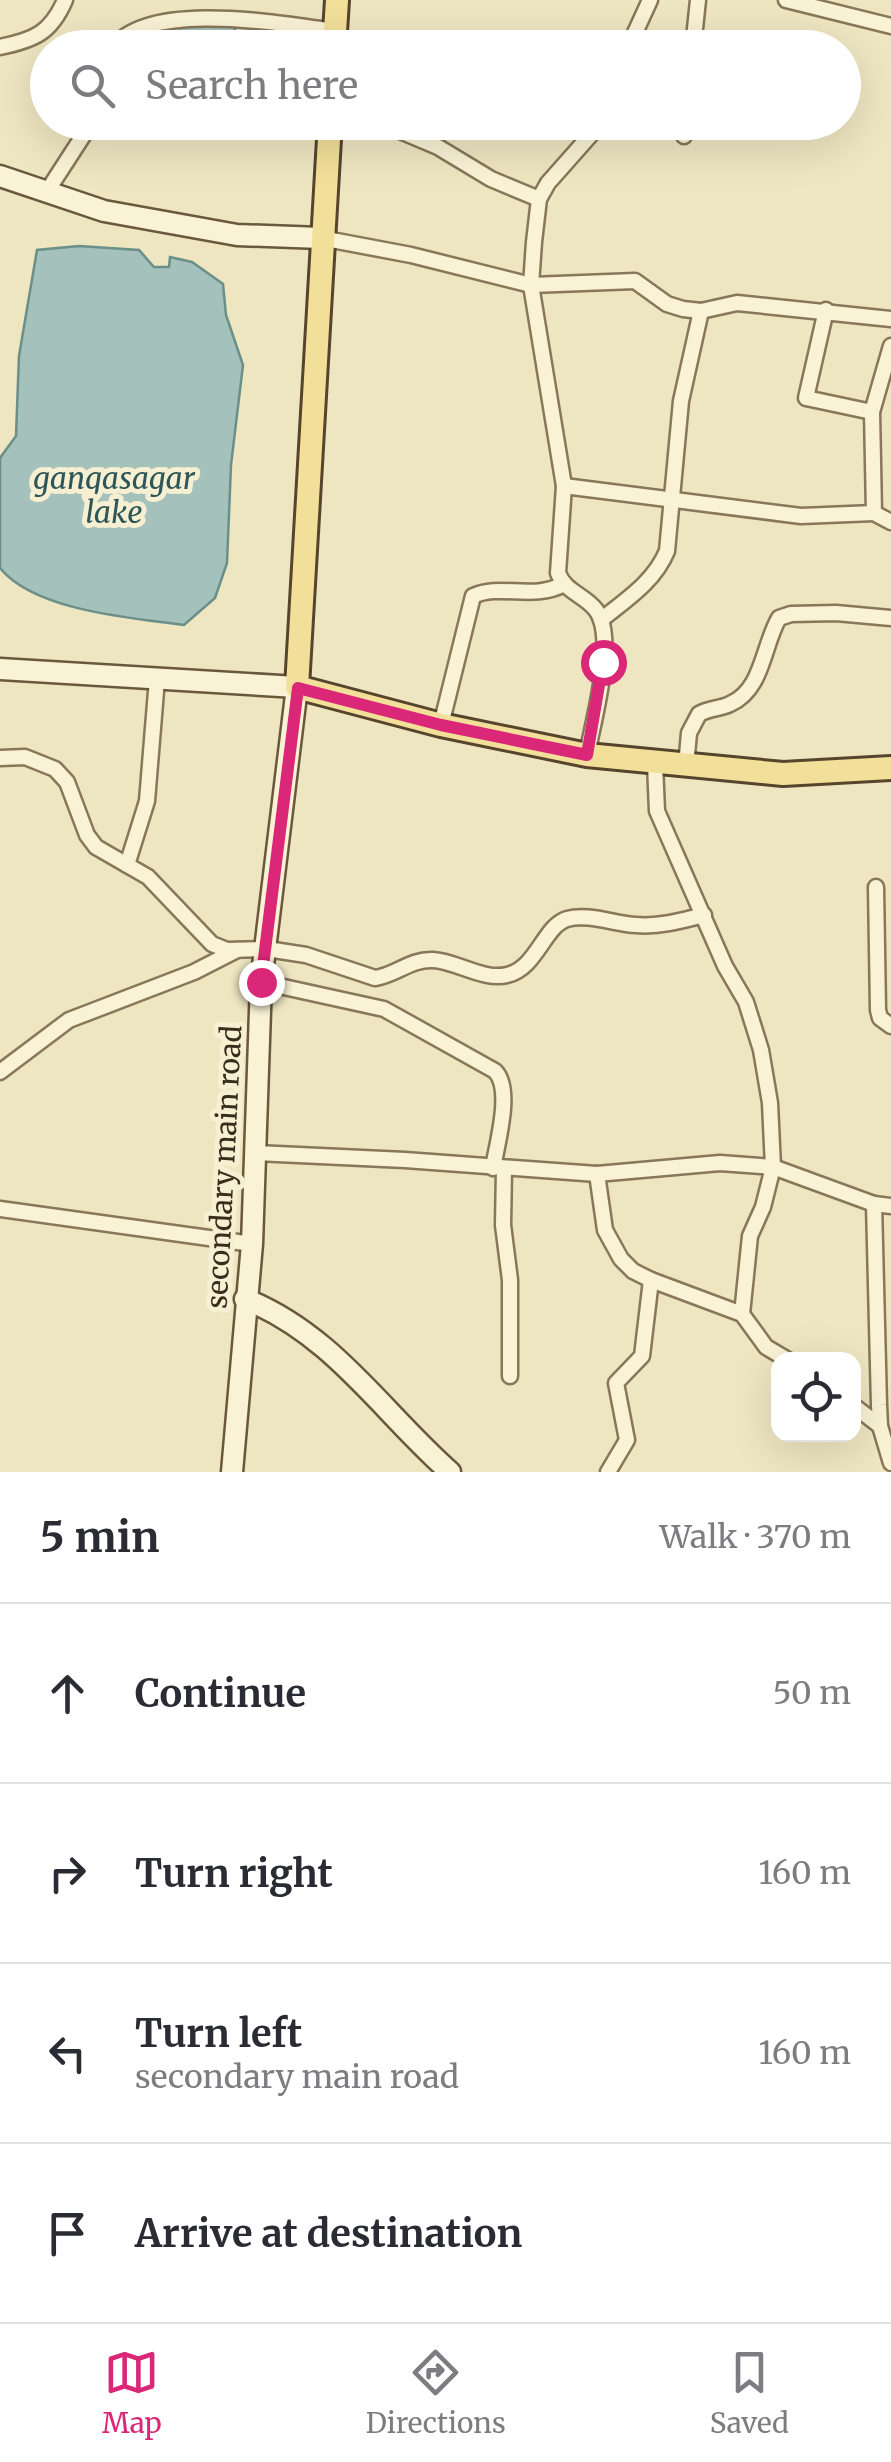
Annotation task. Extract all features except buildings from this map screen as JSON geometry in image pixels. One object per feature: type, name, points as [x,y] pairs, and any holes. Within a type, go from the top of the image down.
[{"type":"main road","points":[[335,30],[337,0]]},
{"type":"main road","points":[[329,140],[298,688],[441,725],[587,755],[783,774],[891,768]]},
{"type":"street","points":[[46,30],[65,0]]},
{"type":"street","points":[[636,30],[650,0]]},
{"type":"street","points":[[695,30],[698,0]]},
{"type":"street","points":[[786,0],[891,26]]},
{"type":"street","points":[[126,30],[158,16],[184,12],[217,12],[295,30]]},
{"type":"street","points":[[0,47],[30,38]]},
{"type":"street","points":[[46,193],[80,140]]},
{"type":"street","points":[[423,140],[491,179],[539,199]]},
{"type":"street","points":[[586,140],[539,199],[531,285],[564,486],[558,564],[564,584],[586,600],[601,620],[605,642],[587,755]]},
{"type":"street","points":[[0,176],[104,210],[236,235],[321,238],[411,255],[531,285],[629,280],[674,307],[701,311],[737,303],[891,319]]},
{"type":"street","points":[[826,310],[806,398],[872,412]]},
{"type":"street","points":[[601,620],[644,586],[667,550],[681,401],[701,311]]},
{"type":"street","points":[[874,514],[872,412],[891,346]]},
{"type":"street","points":[[564,486],[801,516],[874,514],[891,522]]},
{"type":"street","points":[[441,725],[473,596],[486,592],[542,593],[564,584]]},
{"type":"street","points":[[686,766],[694,720],[704,710],[729,706],[746,691],[756,677],[779,618],[836,613],[891,618]]},
{"type":"street","points":[[0,669],[298,688]]},
{"type":"street","points":[[127,865],[147,801],[157,679]]},
{"type":"street","name":"secondary main road","points":[[232,1472],[252,1244],[261,982],[298,688]]},
{"type":"street","points":[[0,758],[25,757],[55,770],[67,782],[87,836],[96,846],[160,887],[212,944],[237,950],[267,948],[306,955],[375,978],[428,960],[449,961],[499,976],[522,968],[567,919],[650,926],[704,915]]},
{"type":"street","points":[[656,764],[658,811],[686,882],[746,1002],[762,1050],[772,1121],[773,1167],[748,1249],[742,1314]]},
{"type":"street","points":[[876,887],[878,1010],[880,1018],[891,1026]]},
{"type":"street","points":[[0,1072],[69,1020],[194,972],[237,950]]},
{"type":"street","points":[[261,982],[384,1009],[495,1070],[501,1077],[499,1168],[509,1274],[510,1376]]},
{"type":"street","points":[[256,1153],[596,1174],[720,1163],[773,1167],[874,1204],[891,1206]]},
{"type":"street","points":[[596,1174],[612,1247],[633,1271],[742,1314],[766,1347],[774,1352]]},
{"type":"street","points":[[874,1204],[885,1405],[880,1426],[891,1463]]},
{"type":"street","points":[[0,1210],[252,1244]]},
{"type":"street","points":[[608,1472],[627,1440],[616,1383],[642,1356],[651,1280]]},
{"type":"street","points":[[245,1299],[288,1319],[332,1354],[360,1378],[446,1471]]},
{"type":"street","points":[[861,1411],[880,1426]]},
{"type":"water","points":[[189,22],[233,23],[235,30],[162,30]]},
{"type":"water","name":"gangasagar lake","points":[[79,246],[139,250],[154,267],[169,267],[170,257],[192,262],[223,284],[226,315],[243,365],[231,465],[227,563],[215,598],[184,625],[60,603],[16,583],[0,568],[0,458],[16,436],[19,356],[37,250]]},
{"type":"route","points":[[261,982],[298,688],[441,725],[587,755],[603,662]]}]
